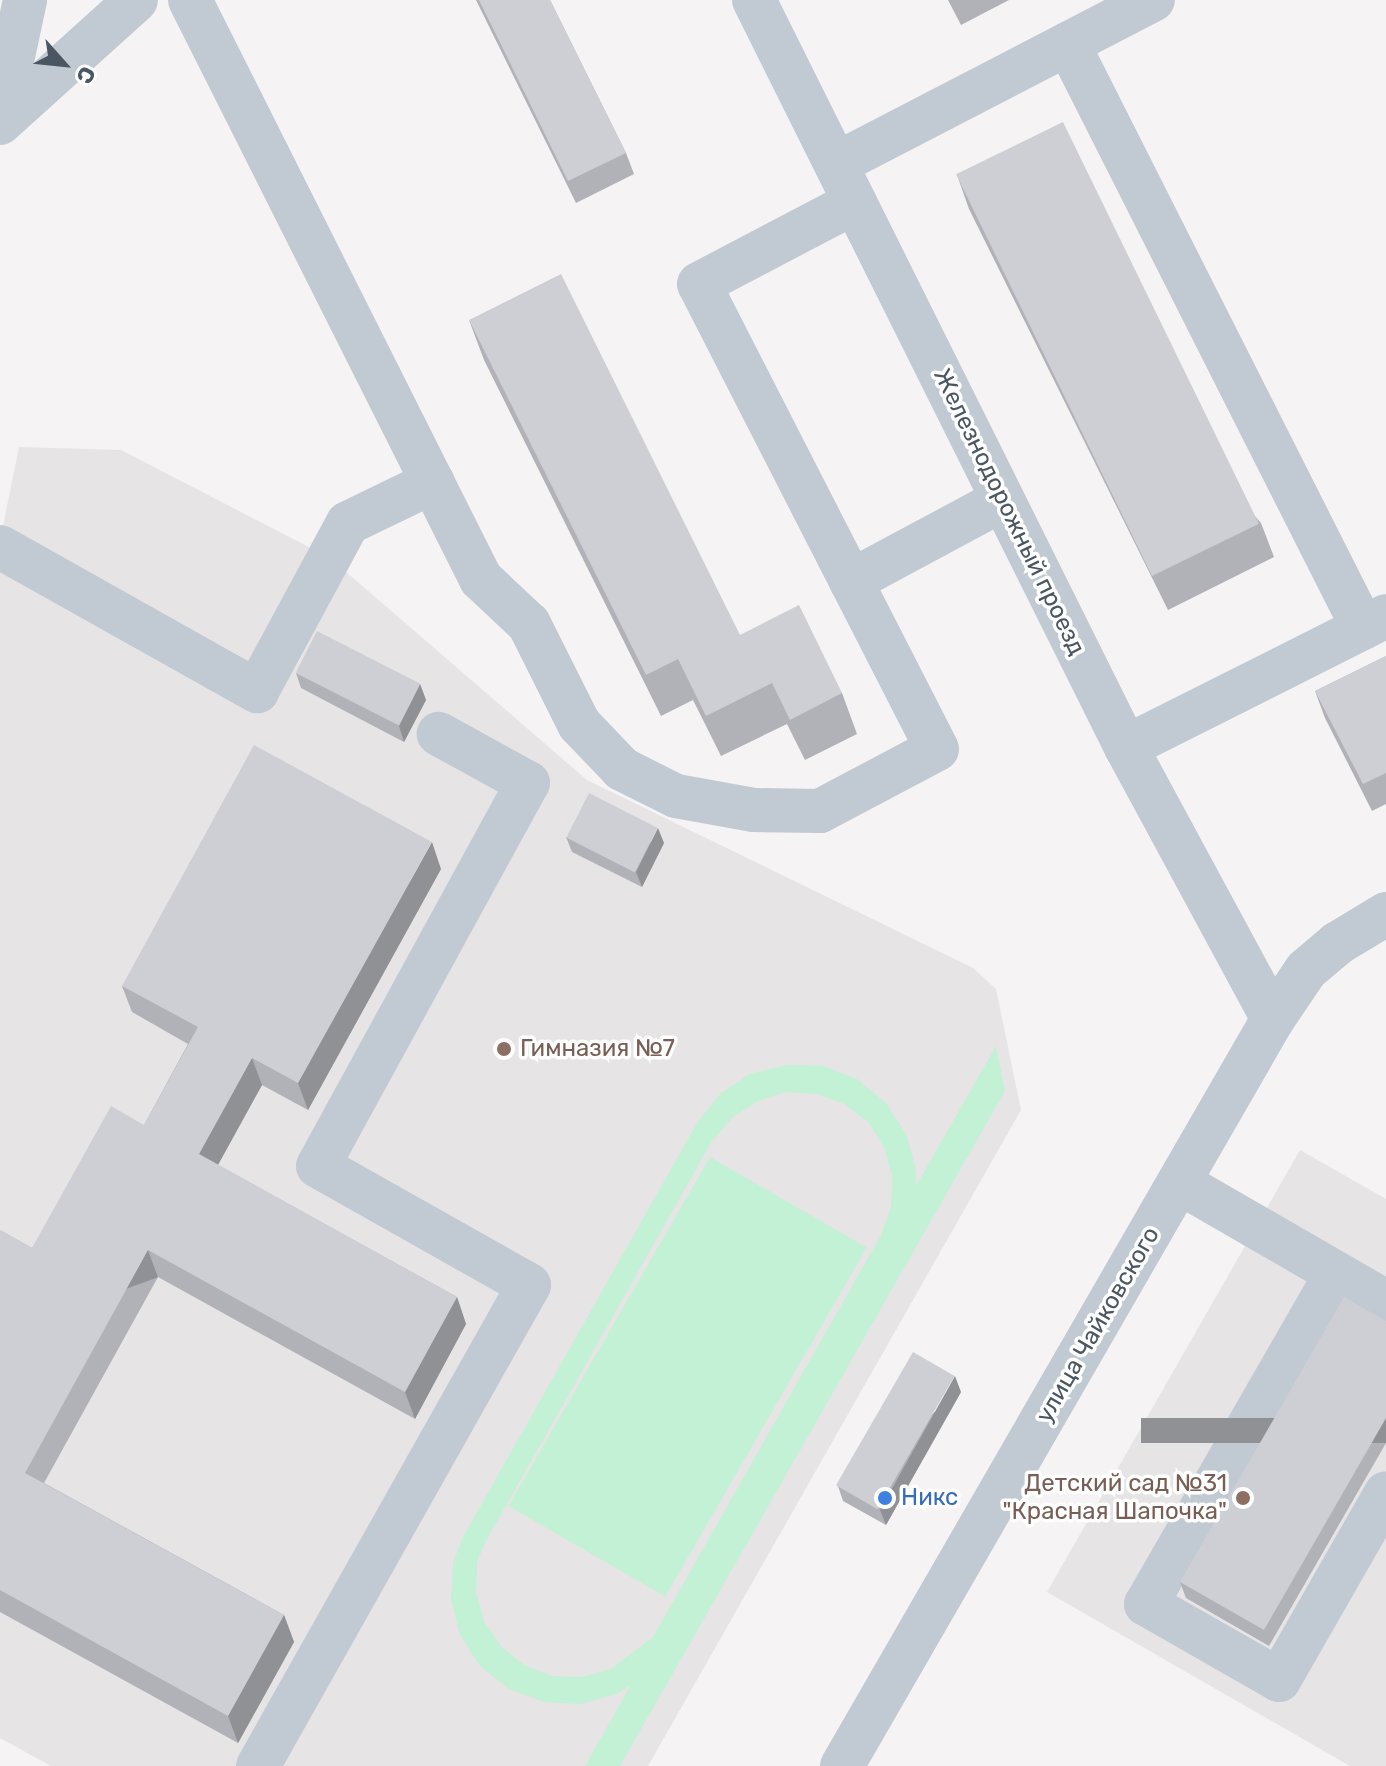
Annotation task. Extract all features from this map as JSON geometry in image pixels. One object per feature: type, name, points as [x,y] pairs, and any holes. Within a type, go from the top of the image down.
[{"type":"street","points":[[0,120],[25,0]]},
{"type":"street","points":[[0,120],[136,0]]},
{"type":"street","points":[[190,0],[481,579],[529,624],[579,724],[622,769],[676,796],[754,810],[820,811],[937,749],[699,284],[846,183],[1068,44],[1153,0]]},
{"type":"street","name":"Железнодорожный проезд","points":[[754,0],[1126,747],[1273,1019]]},
{"type":"street","points":[[1068,44],[1374,622],[1126,747]]},
{"type":"street","points":[[0,547],[257,691],[348,523],[433,482]]},
{"type":"street","points":[[851,581],[1002,500]]},
{"type":"street","points":[[258,1766],[529,1285],[318,1166],[528,783],[439,734]]},
{"type":"street","name":"улица Чайковского","points":[[842,1766],[1273,1019],[1306,970],[1338,943],[1382,924]]},
{"type":"street","points":[[1180,1183],[1386,1302]]},
{"type":"street","points":[[1336,1274],[1146,1604],[1279,1680],[1386,1493]]},
{"type":"shaded area","name":"Гимназия №7","points":[[19,447],[121,450],[330,558],[587,780],[973,968],[996,989],[1021,1110],[648,1766],[51,1766],[0,1738],[0,541]]},
{"type":"shaded area","name":"Детский сад №31 \"Красная Шапочка\"","points":[[1300,1150],[1386,1199],[1386,1766],[1350,1766],[1047,1592]]},
{"type":"green space","points":[[996,1046],[1005,1091],[620,1766],[585,1766],[631,1685],[616,1694],[581,1704],[544,1702],[509,1689],[480,1666],[460,1635],[451,1600],[453,1563],[463,1537],[697,1123],[720,1094],[750,1074],[787,1065],[823,1066],[857,1079],[886,1103],[906,1134],[916,1169],[916,1186]],"holes":[[[786,1092],[817,1094],[844,1104],[869,1123],[885,1149],[892,1177],[891,1207],[881,1235],[653,1637],[611,1669],[582,1677],[552,1676],[524,1665],[501,1646],[484,1621],[476,1592],[477,1562],[486,1541],[712,1141],[733,1117],[758,1101]]]},
{"type":"green space","points":[[710,1157],[867,1248],[665,1597],[508,1506]]},
{"type":"building","points":[[479,0],[550,0],[626,153],[568,181]]},
{"type":"building","points":[[1063,122],[1259,524],[1152,576],[956,174]]},
{"type":"building","points":[[561,274],[740,635],[799,605],[842,693],[790,720],[772,683],[706,716],[678,659],[646,675],[469,320]]},
{"type":"building","points":[[317,631],[420,684],[399,726],[296,673]]},
{"type":"building","points":[[1386,656],[1386,773],[1363,784],[1315,691]]},
{"type":"building","points":[[254,745],[432,842],[298,1083],[252,1058],[199,1154],[457,1297],[405,1392],[148,1250],[25,1473],[284,1615],[228,1716],[0,1590],[0,1230],[32,1248],[111,1106],[144,1125],[198,1027],[122,986]]},
{"type":"building","points":[[589,793],[658,828],[635,873],[566,838]]},
{"type":"building","points":[[1344,1297],[1386,1321],[1386,1418],[1264,1630],[1180,1582]]},
{"type":"building","points":[[913,1352],[955,1376],[878,1509],[836,1485]]},
{"type":"place","name":"Гимназия №7","points":[[504,1049]]},
{"type":"place","name":"Никс","points":[[885,1498]]},
{"type":"place","name":"Детский сад №31 \"Красная Шапочка\"","points":[[1243,1498]]}]
